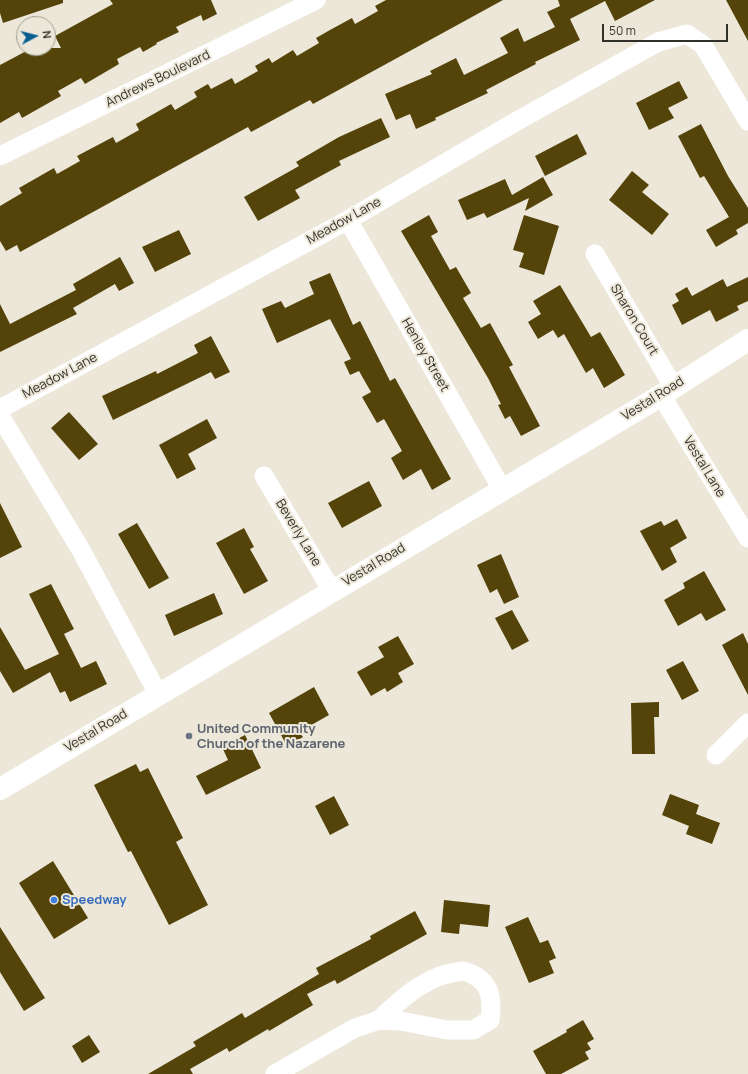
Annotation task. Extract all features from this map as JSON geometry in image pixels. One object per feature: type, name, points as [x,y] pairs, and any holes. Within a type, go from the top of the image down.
[{"type":"street","name":"Andrews Boulevard","points":[[0,156],[316,0]]},
{"type":"street","name":"Meadow Lane","points":[[0,408],[348,220],[510,125],[658,42],[687,34],[703,45],[748,121]]},
{"type":"street","name":"Henley Street","points":[[348,220],[502,489]]},
{"type":"street","name":"Sharon Court","points":[[595,254],[667,390]]},
{"type":"street","name":"Vestal Road","points":[[0,789],[748,340]]},
{"type":"street","name":"Vestal Lane","points":[[667,390],[748,538]]},
{"type":"street","points":[[0,416],[80,550],[158,694]]},
{"type":"street","name":"Beverly Lane","points":[[264,476],[332,591]]},
{"type":"street","points":[[716,756],[748,724]]},
{"type":"street","points":[[275,1074],[355,1028],[379,1020],[401,1021],[448,1030],[473,1030],[490,1020],[492,1004],[488,990],[481,978],[464,971],[444,973],[403,997],[379,1020]]},
{"type":"building","points":[[0,0],[63,0],[63,3],[24,16],[16,16],[16,19],[3,23],[0,13]]},
{"type":"building","points":[[110,0],[211,0],[217,14],[203,21],[201,15],[176,27],[179,32],[156,43],[157,44],[143,52],[140,47],[117,59],[119,64],[85,84],[81,78],[58,91],[61,96],[22,118],[19,112],[0,123],[0,65],[17,56],[56,56],[56,48],[61,48],[56,35],[113,4]]},
{"type":"building","points":[[386,0],[503,0],[313,104],[310,100],[251,132],[248,127],[20,252],[17,245],[6,251],[0,241],[0,206],[22,193],[19,188],[54,168],[57,174],[80,161],[77,156],[113,137],[116,143],[139,130],[136,124],[171,104],[175,110],[197,97],[194,92],[208,84],[211,89],[232,78],[235,84],[258,71],[255,66],[269,58],[272,63],[293,50],[297,56],[319,43],[316,38],[352,18],[355,24],[378,11],[375,6]]},
{"type":"building","points":[[558,0],[655,0],[615,21],[605,1],[570,19],[580,40],[535,62],[536,64],[486,90],[488,93],[435,118],[436,120],[416,129],[410,114],[396,120],[385,94],[432,74],[430,71],[456,58],[464,75],[508,53],[500,38],[518,28],[524,42],[555,27],[547,12],[560,6]]},
{"type":"building","points":[[726,0],[748,0],[748,41]]},
{"type":"building","points":[[679,81],[688,98],[668,108],[674,118],[649,130],[636,103]]},
{"type":"building","points":[[381,118],[390,137],[339,161],[341,165],[295,190],[300,198],[258,221],[244,197],[299,166],[296,162],[339,137]]},
{"type":"building","points":[[701,124],[728,176],[748,208],[748,223],[736,230],[738,234],[716,247],[706,230],[729,217],[704,176],[700,178],[678,136]]},
{"type":"building","points":[[577,134],[587,154],[545,176],[535,156]]},
{"type":"building","points":[[632,171],[649,185],[642,192],[669,214],[652,235],[609,200]]},
{"type":"building","points":[[543,177],[553,195],[525,211],[529,198],[487,218],[484,213],[467,220],[458,200],[505,179],[512,195]]},
{"type":"building","points":[[429,215],[438,232],[431,236],[450,270],[456,267],[471,293],[463,298],[481,328],[490,323],[513,365],[509,367],[540,426],[521,436],[510,416],[505,419],[498,405],[501,404],[488,378],[401,231]]},
{"type":"building","points":[[524,215],[559,226],[544,275],[519,267],[524,253],[513,250]]},
{"type":"building","points":[[179,230],[191,254],[155,272],[142,247]]},
{"type":"building","points":[[120,257],[134,283],[119,291],[115,284],[73,308],[77,314],[0,352],[0,304],[10,324],[76,290],[73,284]]},
{"type":"building","points":[[330,273],[353,325],[360,321],[390,381],[395,378],[451,479],[432,490],[421,469],[403,480],[391,458],[402,451],[384,419],[377,423],[362,397],[371,392],[359,371],[350,375],[344,362],[351,359],[330,319],[277,343],[262,309],[281,301],[285,308],[314,294],[309,282]]},
{"type":"building","points":[[748,277],[748,301],[737,306],[739,310],[716,322],[710,310],[682,325],[672,305],[679,301],[675,294],[687,287],[692,296],[723,279],[727,287]]},
{"type":"building","points":[[560,285],[591,337],[600,332],[625,375],[604,388],[593,368],[586,373],[564,334],[558,338],[553,330],[538,339],[528,322],[541,314],[533,301]]},
{"type":"building","points":[[211,336],[230,372],[215,379],[211,372],[113,420],[102,396],[156,371],[157,374],[198,353],[194,345]]},
{"type":"building","points":[[69,412],[98,444],[79,460],[51,428]]},
{"type":"building","points":[[207,419],[217,438],[188,454],[196,469],[177,479],[159,445]]},
{"type":"building","points":[[369,481],[382,506],[342,528],[328,503]]},
{"type":"building","points":[[0,503],[22,547],[0,558]]},
{"type":"building","points":[[677,519],[687,538],[670,548],[677,562],[662,571],[640,531],[661,521],[664,526]]},
{"type":"building","points":[[137,523],[169,578],[149,589],[118,534]]},
{"type":"building","points":[[244,528],[254,547],[250,549],[268,581],[244,594],[216,543]]},
{"type":"building","points":[[501,554],[519,597],[504,604],[497,589],[490,593],[477,565]]},
{"type":"building","points":[[704,571],[726,610],[706,621],[701,613],[678,626],[664,600],[685,588],[683,583]]},
{"type":"building","points":[[51,584],[74,629],[64,634],[81,668],[96,661],[107,684],[70,702],[65,691],[60,693],[50,672],[13,693],[0,671],[0,627],[25,670],[59,654],[29,594]]},
{"type":"building","points":[[214,593],[223,614],[174,636],[165,615]]},
{"type":"building","points":[[512,610],[529,641],[512,650],[495,618]]},
{"type":"building","points":[[743,633],[748,644],[748,695],[722,645]]},
{"type":"building","points":[[398,636],[414,664],[398,673],[403,682],[387,692],[385,688],[371,696],[357,672],[384,657],[378,647]]},
{"type":"building","points":[[683,661],[699,691],[682,700],[666,670]]},
{"type":"building","points":[[314,687],[329,715],[299,732],[303,737],[287,746],[269,713]]},
{"type":"building","points":[[659,702],[659,717],[654,717],[655,754],[632,754],[631,703]]},
{"type":"building","points":[[245,735],[261,768],[206,795],[196,776],[228,760],[222,747]]},
{"type":"building","points":[[136,764],[140,772],[148,768],[183,838],[176,842],[208,905],[169,925],[131,851],[128,852],[94,785]]},
{"type":"building","points":[[670,794],[699,805],[696,814],[720,823],[712,844],[686,834],[689,826],[662,815]]},
{"type":"building","points":[[334,796],[349,825],[330,835],[315,806]]},
{"type":"building","name":"Speedway","points":[[53,861],[88,918],[54,939],[19,883]]},
{"type":"building","points":[[444,900],[490,905],[488,927],[460,924],[459,934],[441,932]]},
{"type":"building","points":[[415,911],[427,934],[337,984],[335,980],[307,994],[313,1005],[269,1031],[268,1029],[229,1052],[227,1048],[190,1069],[193,1074],[148,1074],[196,1046],[193,1042],[242,1013],[245,1018],[319,974],[316,968],[371,939],[370,936]]},
{"type":"building","points":[[528,917],[540,943],[548,940],[556,958],[549,961],[554,973],[529,983],[505,927]]},
{"type":"building","points":[[0,927],[45,998],[24,1011],[0,972]]},
{"type":"building","points":[[583,1020],[594,1039],[587,1043],[591,1049],[585,1052],[589,1059],[561,1074],[546,1074],[533,1051],[567,1032],[566,1030]]},
{"type":"building","points":[[89,1035],[100,1052],[82,1063],[72,1046]]},
{"type":"place","name":"United Community Church of the Nazarene","points":[[189,736]]},
{"type":"place","name":"Speedway","points":[[54,900]]}]
